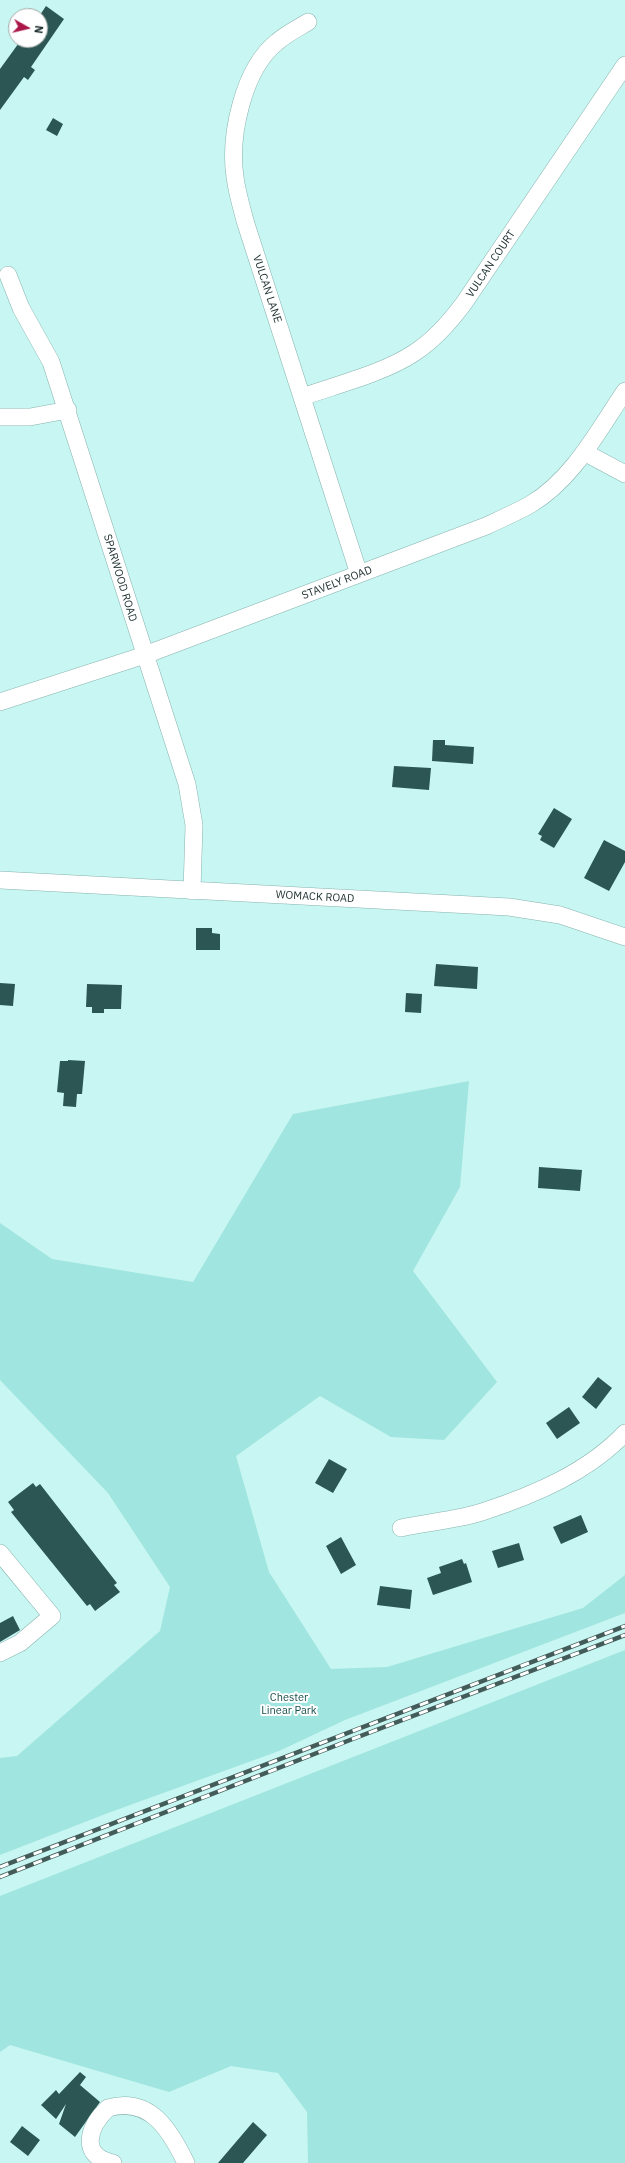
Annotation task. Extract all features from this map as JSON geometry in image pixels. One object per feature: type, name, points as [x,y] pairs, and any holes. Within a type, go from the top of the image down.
[{"type":"street","name":"VULCAN LANE","points":[[308,22],[276,42],[264,57],[254,74],[241,103],[234,151],[234,176],[239,199],[359,574]]},
{"type":"street","name":"VULCAN COURT","points":[[302,397],[389,366],[414,354],[450,322],[625,65]]},
{"type":"street","name":"SPARWOOD ROAD","points":[[8,275],[20,308],[51,362],[68,410],[187,784],[192,805],[194,825],[192,891]]},
{"type":"street","name":"STAVELY ROAD","points":[[0,702],[145,655],[486,526],[531,504],[562,479],[584,452],[625,391]]},
{"type":"street","points":[[0,417],[30,417],[68,410]]},
{"type":"street","points":[[584,452],[625,474]]},
{"type":"street","name":"WOMACK ROAD","points":[[0,880],[509,906],[560,915],[625,937]]},
{"type":"street","points":[[401,1528],[484,1512],[556,1483],[583,1468],[603,1454],[625,1433]]},
{"type":"street","points":[[0,1553],[52,1616],[20,1644],[0,1653]]},
{"type":"street","points":[[113,2163],[101,2160],[94,2155],[91,2148],[94,2126],[108,2108],[130,2104],[153,2114],[166,2129],[186,2163]]},
{"type":"green space","name":"Chester Linear Park","points":[[469,1081],[460,1187],[413,1271],[497,1382],[444,1440],[391,1437],[320,1396],[236,1456],[269,1572],[331,1669],[387,1667],[583,1608],[625,1575],[625,1613],[345,1720],[279,1751],[108,1813],[0,1855],[0,1758],[17,1756],[160,1631],[170,1587],[108,1493],[0,1380],[0,1223],[52,1259],[193,1282],[293,1114]]},
{"type":"green space","points":[[625,1650],[625,2163],[308,2163],[307,2112],[278,2073],[231,2066],[169,2092],[10,2045],[0,2052],[0,1896]]},
{"type":"building","points":[[46,6],[64,19],[48,42],[48,8],[45,8]]},
{"type":"building","points":[[15,48],[44,48],[31,67],[35,70],[28,80],[24,77],[0,110],[0,69]]},
{"type":"building","points":[[53,118],[63,124],[57,136],[46,130]]},
{"type":"building","points":[[433,740],[445,740],[445,745],[474,747],[473,764],[432,761]]},
{"type":"building","points":[[394,766],[431,768],[429,790],[392,787]]},
{"type":"building","points":[[554,808],[572,819],[554,848],[540,840],[542,836],[538,834]]},
{"type":"building","points":[[604,840],[625,851],[625,862],[609,891],[584,878]]},
{"type":"building","points":[[196,928],[212,928],[212,933],[220,934],[220,950],[196,950]]},
{"type":"building","points":[[436,964],[478,967],[477,989],[434,986]]},
{"type":"building","points":[[0,983],[15,984],[13,1006],[0,1005]]},
{"type":"building","points":[[87,984],[122,985],[121,1009],[104,1009],[104,1013],[92,1013],[92,1007],[86,1007]]},
{"type":"building","points":[[406,993],[422,994],[421,1013],[405,1012]]},
{"type":"building","points":[[60,1061],[85,1061],[82,1094],[77,1094],[76,1107],[63,1106],[64,1093],[57,1092]]},
{"type":"building","points":[[539,1167],[582,1170],[580,1191],[538,1188]]},
{"type":"building","points":[[598,1377],[612,1388],[596,1409],[582,1397]]},
{"type":"building","points":[[569,1407],[580,1423],[557,1439],[546,1423]]},
{"type":"building","points":[[329,1459],[347,1469],[333,1493],[315,1483]]},
{"type":"building","points":[[33,1483],[36,1487],[40,1484],[117,1583],[114,1585],[120,1592],[95,1611],[90,1604],[87,1606],[11,1512],[14,1510],[8,1502]]},
{"type":"building","points":[[581,1515],[588,1532],[561,1544],[553,1527]]},
{"type":"building","points":[[341,1537],[356,1565],[341,1574],[326,1546]]},
{"type":"building","points":[[519,1543],[524,1560],[498,1568],[492,1551]]},
{"type":"building","points":[[462,1559],[464,1564],[466,1563],[472,1582],[433,1595],[427,1578],[441,1573],[439,1567]]},
{"type":"building","points":[[380,1586],[412,1590],[410,1609],[377,1605]]},
{"type":"building","points":[[13,1616],[20,1630],[0,1642],[0,1623]]},
{"type":"building","points":[[80,2072],[86,2077],[80,2085],[100,2102],[75,2137],[59,2124],[66,2104],[56,2119],[41,2105],[56,2090],[59,2094]]},
{"type":"building","points":[[253,2122],[267,2135],[243,2163],[218,2163]]},
{"type":"building","points":[[22,2126],[40,2140],[28,2156],[10,2142]]},
{"type":"railway","points":[[0,1867],[625,1626]]},
{"type":"railway","points":[[0,1877],[350,1740],[625,1635]]}]
